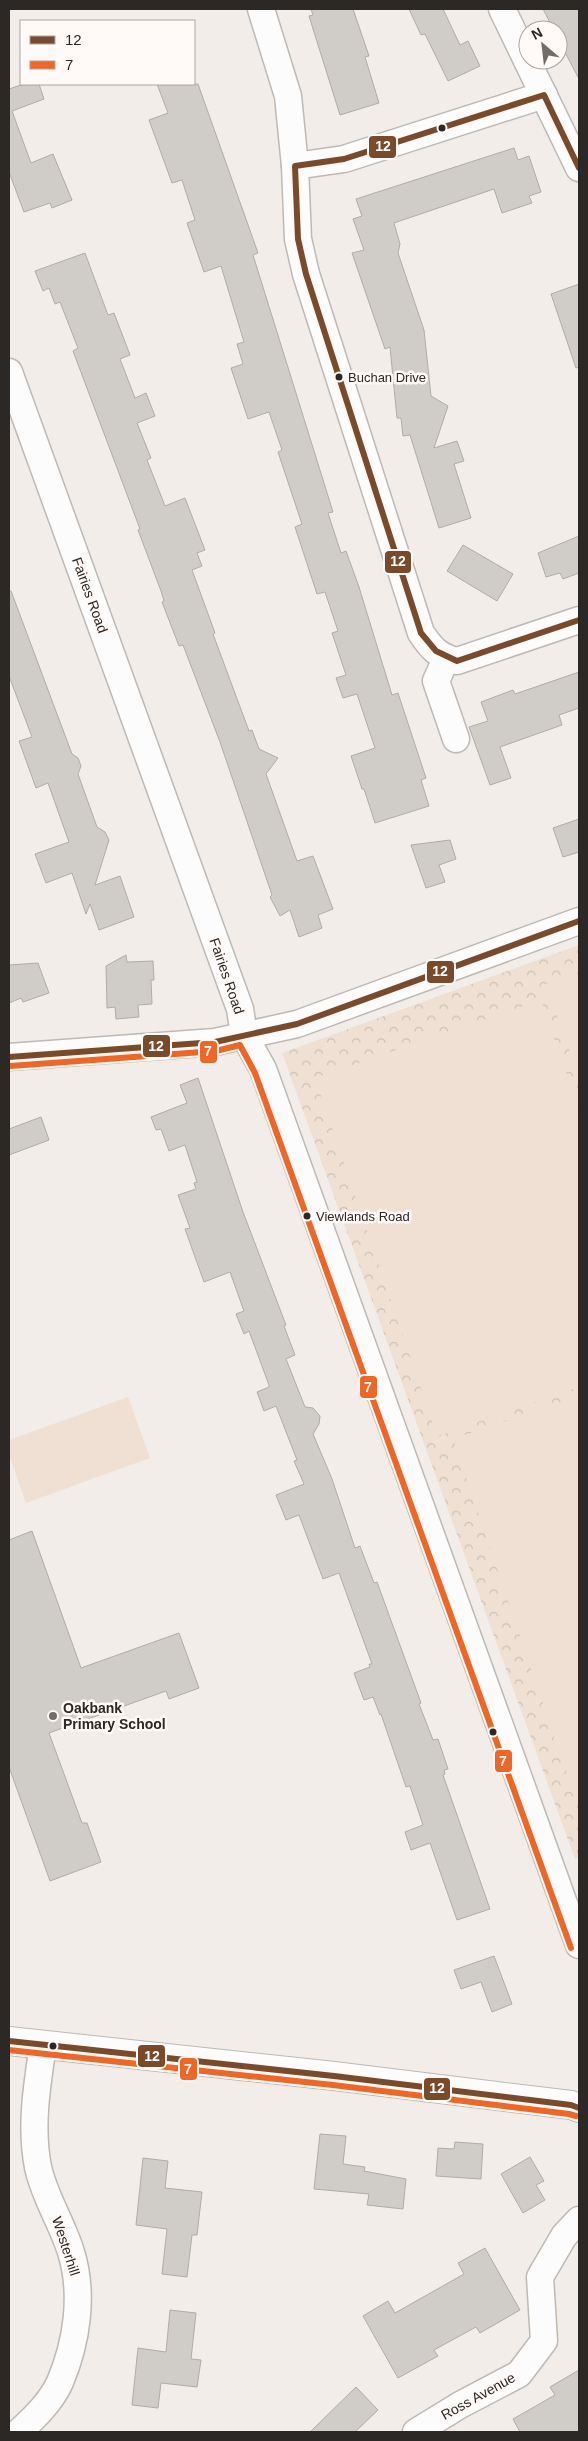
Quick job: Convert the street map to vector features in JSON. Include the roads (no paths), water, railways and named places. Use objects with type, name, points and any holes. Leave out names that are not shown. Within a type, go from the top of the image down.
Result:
[{"type":"street","points":[[261,9],[288,96],[295,166],[298,239],[312,294],[421,633],[432,650],[446,659],[457,661],[579,620]]},
{"type":"street","points":[[502,9],[579,168]]},
{"type":"street","points":[[295,166],[344,159],[544,95]]},
{"type":"street","name":"Fairies Road","points":[[9,372],[240,1009],[244,1035],[264,1069],[569,1892],[579,1945]]},
{"type":"street","points":[[446,659],[436,681],[456,739]]},
{"type":"street","points":[[9,1057],[215,1042],[297,1024],[579,921]]},
{"type":"street","points":[[9,2041],[315,2074],[571,2105],[579,2108]]},
{"type":"street","name":"Westerhill","points":[[19,2432],[38,2415],[60,2383],[78,2309],[78,2282],[71,2252],[38,2168],[34,2124],[43,2045]]},
{"type":"street","name":"Ross Avenue","points":[[416,2432],[460,2405],[519,2374],[544,2341],[540,2277],[564,2236],[579,2220]]},
{"type":"place","name":"Buchan Drive","points":[[339,377]]},
{"type":"place","name":"Viewlands Road","points":[[307,1216]]},
{"type":"place","name":"Oakbank Primary School","points":[[53,1716]]}]
